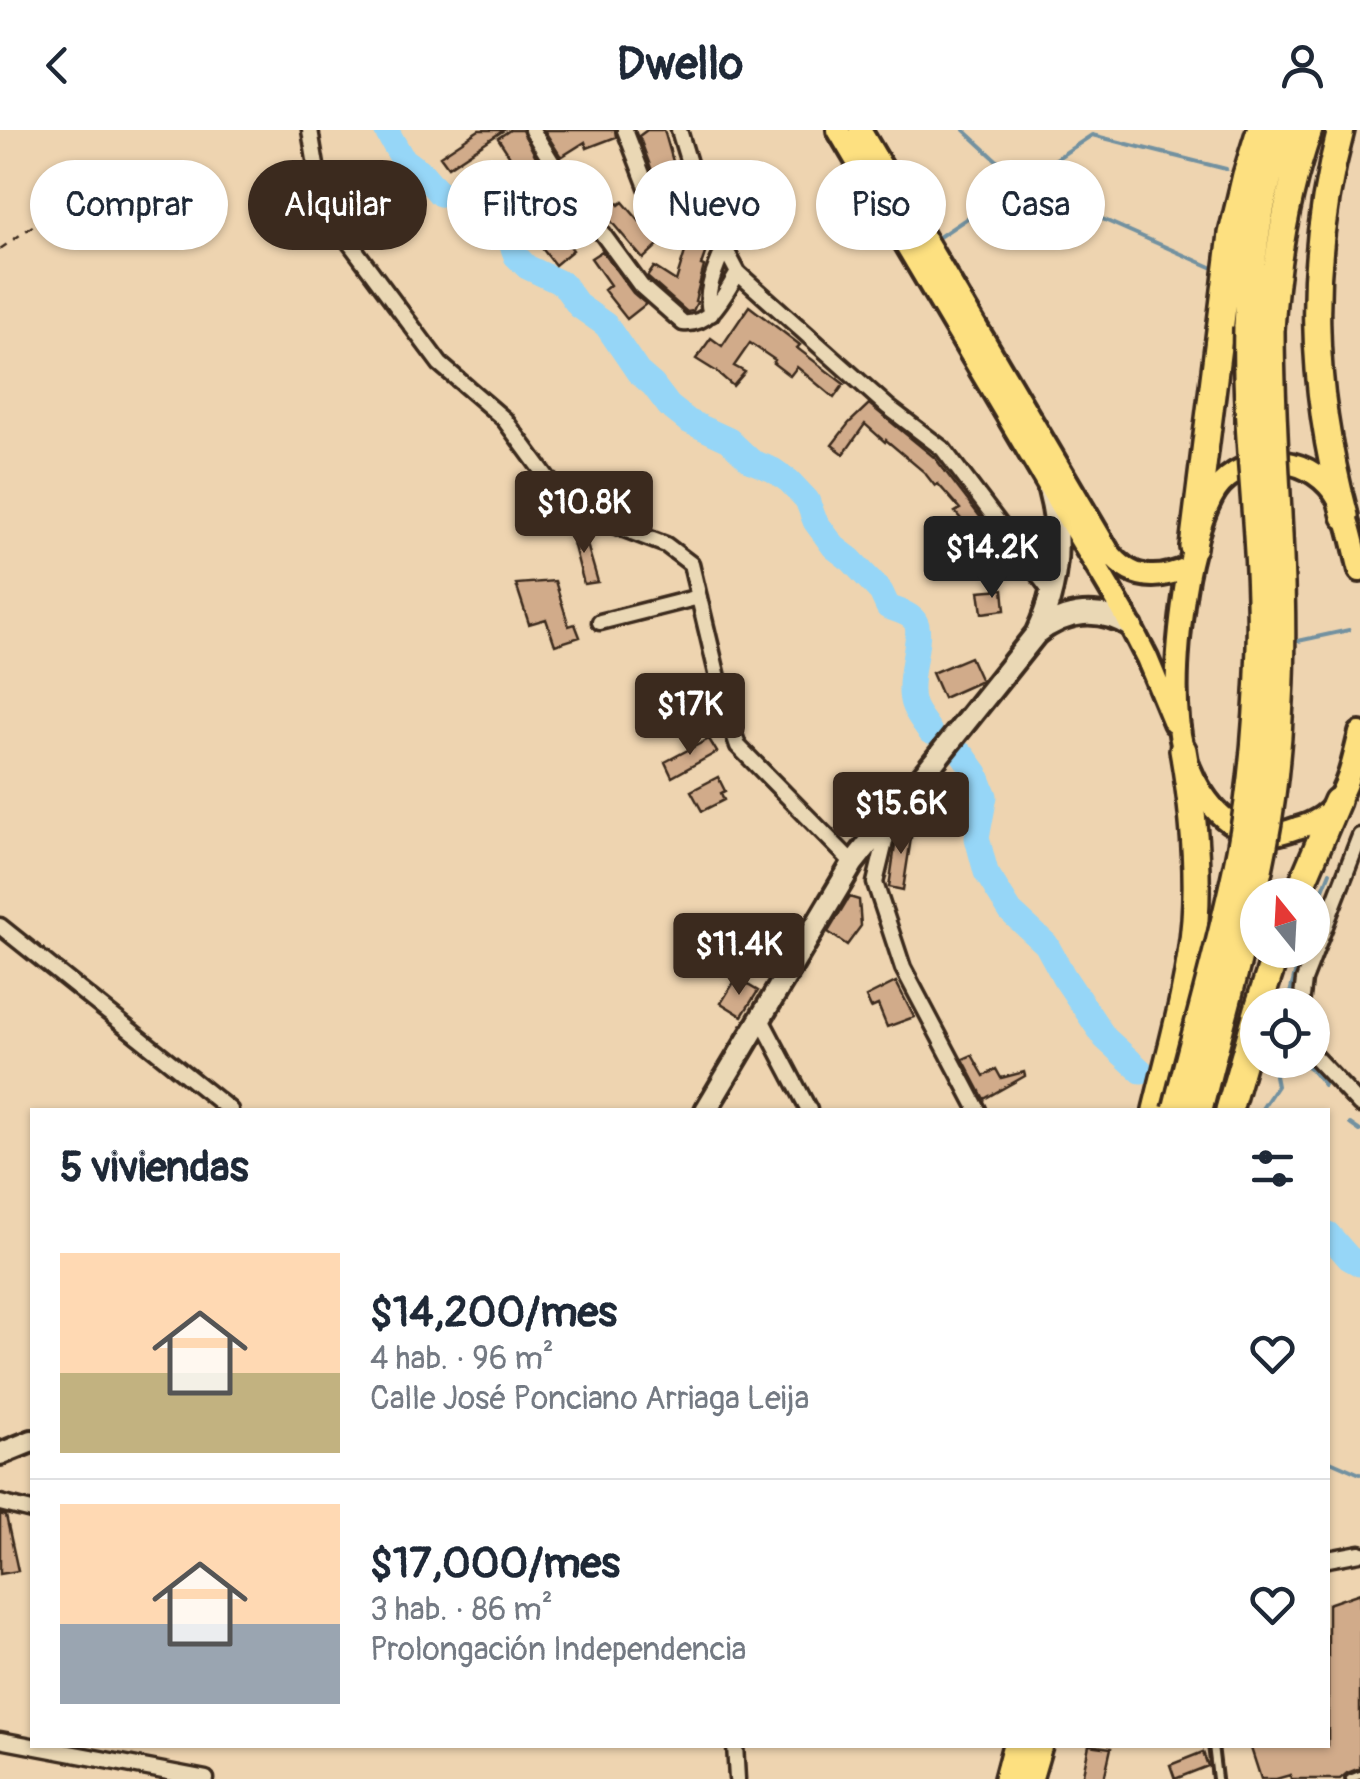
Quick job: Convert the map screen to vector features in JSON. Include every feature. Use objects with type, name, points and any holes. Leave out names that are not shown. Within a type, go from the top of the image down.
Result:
[{"type":"highway","points":[[1191,557],[1232,234],[1260,130]]},
{"type":"highway","points":[[1200,1108],[1254,892],[1274,774],[1282,595],[1271,387],[1259,328],[1253,250],[1272,162],[1284,130]]},
{"type":"highway","points":[[1176,1108],[1240,853],[1250,790],[1260,643],[1248,420],[1259,328],[1274,288],[1282,226],[1309,130]]},
{"type":"highway","points":[[1342,130],[1320,237],[1315,326],[1327,439],[1345,516]]},
{"type":"highway","points":[[1156,1108],[1181,1005],[1195,922],[1196,846],[1183,746]]},
{"type":"highway","points":[[1304,878],[1337,802]]},
{"type":"highway","points":[[1230,1108],[1240,1071]]},
{"type":"highway","points":[[1007,1779],[1015,1748]]},
{"type":"highway","points":[[1029,1779],[1038,1748]]},
{"type":"main road","points":[[838,130],[1132,627],[1199,787],[1214,808],[1255,834],[1278,833],[1320,819],[1337,802],[1355,764],[1360,733]]},
{"type":"main road","points":[[860,130],[1116,560],[1132,572],[1152,578],[1171,575],[1191,557]]},
{"type":"main road","points":[[1183,746],[1178,664],[1191,557],[1216,489],[1240,470],[1266,462],[1288,462],[1319,477],[1335,494],[1345,516],[1360,572]]},
{"type":"street","points":[[310,130],[323,208],[440,364],[504,419],[562,498],[616,526],[666,545],[691,564],[738,746],[853,863]]},
{"type":"street","points":[[532,130],[562,179],[641,286],[684,323],[691,324],[712,314],[738,273]]},
{"type":"street","points":[[625,130],[637,160]]},
{"type":"street","points":[[679,130],[688,160]]},
{"type":"street","points":[[712,314],[708,306],[712,280],[723,250]]},
{"type":"street","points":[[725,250],[738,273],[888,407],[943,449],[1051,592]]},
{"type":"street","points":[[1036,634],[1055,573],[1055,518],[1044,475]]},
{"type":"street","points":[[600,622],[699,597]]},
{"type":"street","points":[[707,1108],[853,863],[1036,634],[1057,620],[1082,613],[1113,617],[1132,627]]},
{"type":"street","points":[[896,810],[876,884],[903,968],[977,1108]]},
{"type":"street","points":[[1303,988],[1360,836]]},
{"type":"street","points":[[0,926],[228,1108]]},
{"type":"street","points":[[761,1019],[807,1108]]},
{"type":"street","points":[[1330,1073],[1360,1104]]},
{"type":"street","points":[[0,1454],[30,1443]]},
{"type":"street","points":[[0,1504],[30,1510]]},
{"type":"street","points":[[1330,1559],[1360,1553]]},
{"type":"street","points":[[0,1740],[30,1746]]},
{"type":"street","points":[[42,1748],[206,1779]]},
{"type":"street","points":[[735,1748],[737,1779]]},
{"type":"lane","points":[[1213,1748],[1217,1779]]},
{"type":"lane","points":[[1350,1779],[1360,1775]]},
{"type":"path","points":[[0,249],[30,228]]},
{"type":"building","points":[[479,130],[504,130],[459,160],[447,160],[447,166],[440,156]]},
{"type":"building","points":[[510,130],[522,130],[537,159],[512,160],[498,138]]},
{"type":"building","points":[[544,130],[615,130],[616,137],[587,148],[585,142],[561,157]]},
{"type":"building","points":[[647,130],[664,130],[673,160],[648,160],[639,136]]},
{"type":"building","points":[[613,197],[633,214],[633,247],[613,224]]},
{"type":"building","points":[[543,250],[573,250],[555,265]]},
{"type":"building","points":[[635,250],[653,250],[643,259]]},
{"type":"building","points":[[686,250],[706,250],[693,311],[687,312],[647,277],[654,267],[676,281]]},
{"type":"building","points":[[602,251],[646,304],[627,319],[604,290],[610,285],[591,258]]},
{"type":"building","points":[[749,306],[844,384],[834,398],[797,367],[790,376],[750,343],[734,366],[745,372],[733,386],[696,359],[711,338],[722,346]]},
{"type":"building","points":[[869,404],[935,458],[1007,552],[990,565],[974,545],[969,549],[954,524],[961,519],[955,512],[960,509],[938,484],[935,486],[924,472],[865,424],[844,454],[832,445]]},
{"type":"building","points":[[582,527],[598,582],[584,584],[570,531]]},
{"type":"building","points":[[555,581],[569,626],[575,624],[580,637],[555,645],[546,619],[529,624],[516,584]]},
{"type":"building","points":[[1003,589],[1005,610],[982,613],[979,591]]},
{"type":"building","points":[[970,657],[981,681],[943,698],[932,673]]},
{"type":"building","points":[[709,739],[717,752],[672,777],[665,762]]},
{"type":"building","points":[[718,777],[725,791],[721,793],[724,800],[702,811],[691,791]]},
{"type":"building","points":[[903,823],[913,825],[903,890],[889,887],[896,839]]},
{"type":"building","points":[[849,897],[859,900],[861,926],[847,945],[828,932]]},
{"type":"building","points":[[734,982],[758,991],[742,1016],[721,1003]]},
{"type":"building","points":[[896,982],[914,1017],[887,1027],[878,1005],[871,1008],[866,997]]},
{"type":"building","points":[[972,1055],[984,1076],[996,1069],[1001,1078],[1024,1072],[1025,1076],[984,1099],[963,1059]]},
{"type":"building","points":[[0,1514],[6,1516],[18,1571],[0,1574]]},
{"type":"building","points":[[1360,1593],[1360,1768],[1340,1779],[1291,1779],[1290,1775],[1261,1779],[1251,1748],[1330,1748],[1330,1603]]},
{"type":"building","points":[[1088,1748],[1111,1748],[1104,1779],[1082,1779]]},
{"type":"building","points":[[1203,1752],[1208,1766],[1175,1779],[1170,1765]]},
{"type":"waterway","points":[[386,130],[402,158],[440,194],[455,197],[510,240],[516,256],[527,267],[563,284],[579,306],[606,325],[638,372],[669,406],[688,421],[729,440],[751,461],[789,481],[807,500],[815,521],[834,547],[881,592],[888,607],[916,623],[911,694],[914,708],[930,732]]},
{"type":"waterway","points":[[964,130],[1021,183],[1211,267]]},
{"type":"waterway","points":[[946,232],[1092,135],[1226,169]]},
{"type":"waterway","points":[[1298,641],[1349,630]]},
{"type":"waterway","points":[[963,755],[985,796],[977,838],[986,872],[1011,912],[1046,944],[1105,1038],[1141,1071]]},
{"type":"waterway","points":[[1328,878],[1330,872]]},
{"type":"waterway","points":[[1291,988],[1296,968]]},
{"type":"waterway","points":[[1262,1108],[1277,1086],[1275,1078]]},
{"type":"waterway","points":[[1318,1078],[1324,1085]]},
{"type":"waterway","points":[[1350,1124],[1360,1131]]},
{"type":"waterway","points":[[1330,1236],[1349,1258],[1360,1264]]},
{"type":"waterway","points":[[1330,1461],[1360,1474]]}]
